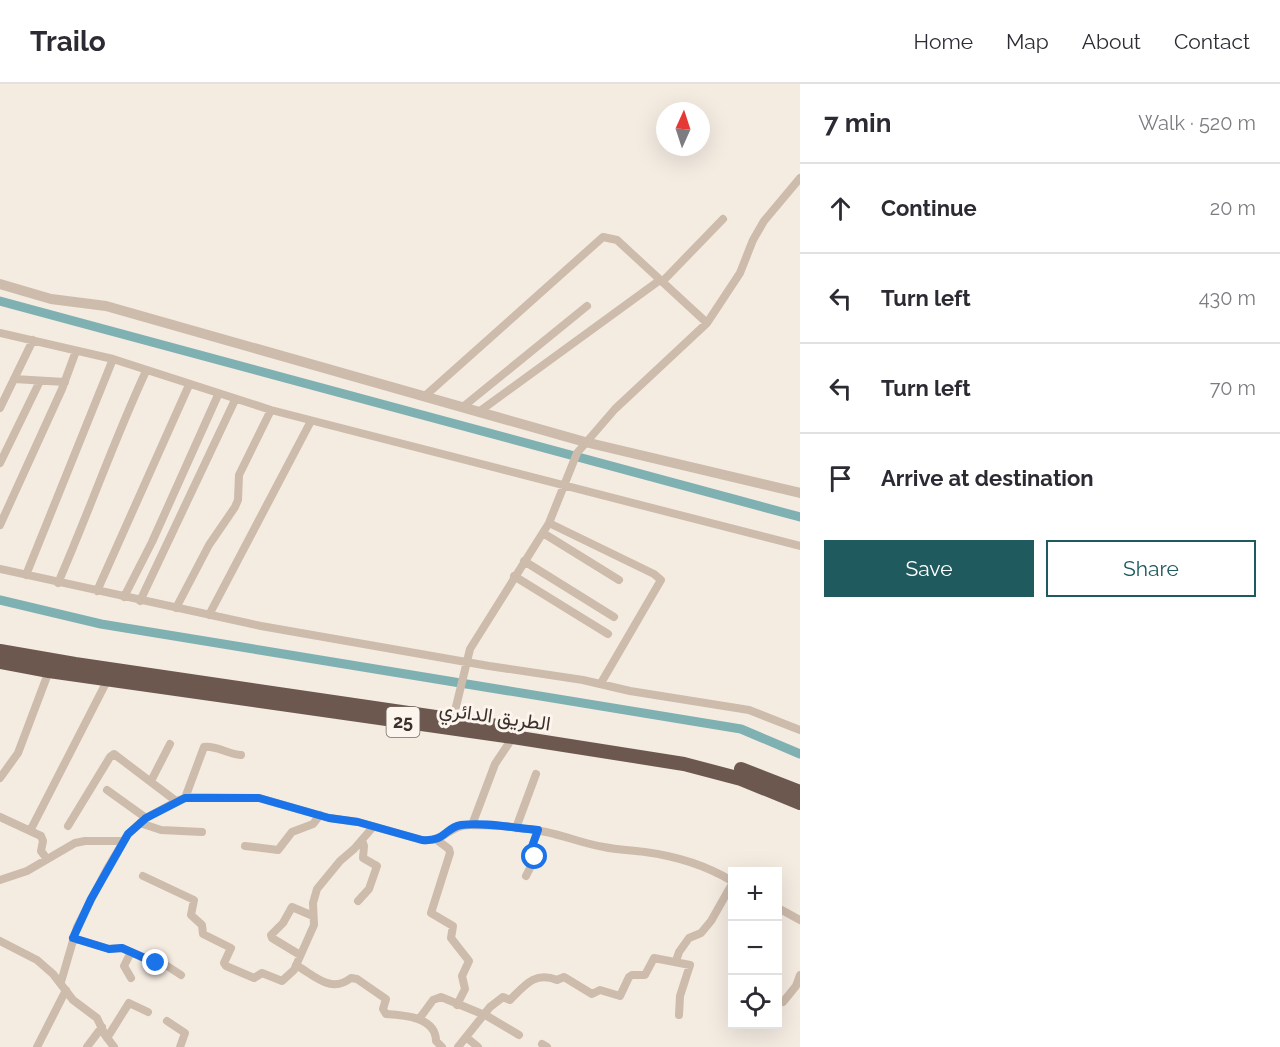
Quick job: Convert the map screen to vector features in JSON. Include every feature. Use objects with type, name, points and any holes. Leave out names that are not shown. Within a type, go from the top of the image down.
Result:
[{"type":"highway","name":"الطريق الدائري","points":[[0,651],[453,719],[719,763],[744,770],[800,792]]},
{"type":"highway","name":"الطريق الدائري","points":[[0,662],[108,680],[513,737],[684,764],[741,779],[800,803]]},
{"type":"street","points":[[453,719],[470,649],[549,523],[577,453],[615,409],[707,323],[740,273],[764,220],[782,196],[800,178]]},
{"type":"street","points":[[480,411],[661,281],[723,219]]},
{"type":"street","points":[[426,395],[603,237],[607,236],[617,240],[707,323]]},
{"type":"street","points":[[0,284],[51,299],[106,306],[585,442],[800,493]]},
{"type":"street","points":[[464,406],[587,306]]},
{"type":"street","points":[[0,333],[113,359],[235,400],[311,421],[800,546]]},
{"type":"street","points":[[0,408],[33,340]]},
{"type":"street","points":[[0,525],[65,382],[76,351]]},
{"type":"street","points":[[26,575],[113,359]]},
{"type":"street","points":[[58,583],[86,518],[109,454],[146,371]]},
{"type":"street","points":[[14,380],[65,382]]},
{"type":"street","points":[[0,463],[40,381]]},
{"type":"street","points":[[97,591],[189,385]]},
{"type":"street","points":[[124,597],[218,394]]},
{"type":"street","points":[[140,601],[235,400]]},
{"type":"street","points":[[176,608],[209,545],[235,507],[238,500],[239,475],[271,410]]},
{"type":"street","points":[[209,615],[311,421]]},
{"type":"street","points":[[549,523],[654,574],[661,580],[601,683]]},
{"type":"street","points":[[543,533],[619,580]]},
{"type":"street","points":[[524,561],[614,617]]},
{"type":"street","points":[[0,569],[261,627],[601,683],[749,710],[775,718],[800,730]]},
{"type":"street","points":[[514,576],[608,634]]},
{"type":"street","points":[[0,777],[18,753],[48,671]]},
{"type":"street","points":[[30,831],[108,680]]},
{"type":"street","points":[[472,825],[493,770],[513,737]]},
{"type":"street","points":[[151,781],[170,744]]},
{"type":"street","points":[[181,800],[204,747],[210,746],[241,755]]},
{"type":"street","points":[[68,826],[112,755],[117,755],[181,800]]},
{"type":"street","points":[[516,828],[536,774]]},
{"type":"street","points":[[107,790],[143,820],[161,830],[202,832]]},
{"type":"street","points":[[37,1047],[64,986],[73,938],[91,899],[123,841],[143,820],[181,800],[259,798],[416,839],[437,840],[449,849],[450,853],[431,913],[453,926],[451,939],[469,961],[462,976],[465,988],[457,1005]]},
{"type":"street","points":[[245,846],[278,850],[292,832],[311,825],[320,815]]},
{"type":"street","points":[[0,817],[43,838],[40,848],[47,859]]},
{"type":"street","points":[[437,840],[458,825],[538,830],[602,847],[647,852],[678,859],[705,868],[728,881]]},
{"type":"street","points":[[143,876],[194,900],[191,915],[203,926],[203,934],[231,948],[224,963],[226,966],[254,978],[262,974],[282,981],[294,970],[314,926],[313,903],[317,889],[373,827]]},
{"type":"street","points":[[526,876],[535,858],[530,852],[538,830]]},
{"type":"street","points":[[358,901],[369,889],[377,866],[363,858],[362,840]]},
{"type":"street","points":[[0,880],[27,871],[68,846],[81,842],[123,841]]},
{"type":"street","points":[[676,961],[679,952],[689,938],[701,933],[711,921],[728,890]]},
{"type":"street","points":[[300,955],[272,938],[271,935],[283,923],[292,907],[313,916]]},
{"type":"street","points":[[782,911],[800,920]]},
{"type":"street","points":[[73,938],[109,949],[118,947],[153,962],[161,962],[181,975]]},
{"type":"street","points":[[0,941],[41,963],[64,986],[73,1000],[97,1018],[114,1047]]},
{"type":"street","points":[[131,952],[124,966],[131,978]]},
{"type":"street","points":[[458,1047],[483,1015],[503,997],[510,1000],[522,987],[540,976],[544,975],[557,980],[564,977],[592,994],[600,990],[620,996],[631,975],[645,975],[653,958],[688,963],[691,966],[682,988],[679,1015]]},
{"type":"street","points":[[296,965],[332,985],[343,984],[351,978],[357,979],[386,999],[383,1009],[386,1014],[405,1015],[425,1022],[436,1034],[436,1041],[442,1047]]},
{"type":"street","points":[[783,1002],[796,986],[800,975]]},
{"type":"street","points":[[419,1019],[429,1004],[441,997],[483,1015],[519,1035]]},
{"type":"street","points":[[107,1038],[129,1003],[148,1012]]},
{"type":"street","points":[[167,1021],[185,1033],[180,1047]]},
{"type":"street","points":[[87,1047],[102,1026]]},
{"type":"street","points":[[466,1037],[478,1047]]},
{"type":"waterway","points":[[0,301],[800,517]]},
{"type":"waterway","points":[[0,600],[101,624],[741,729],[800,754]]},
{"type":"route","points":[[156,963],[122,948],[109,949],[73,938],[107,869],[132,829],[146,818],[185,798],[259,798],[329,818],[358,822],[432,841],[442,838],[458,825],[538,830],[530,852],[535,857]]}]
